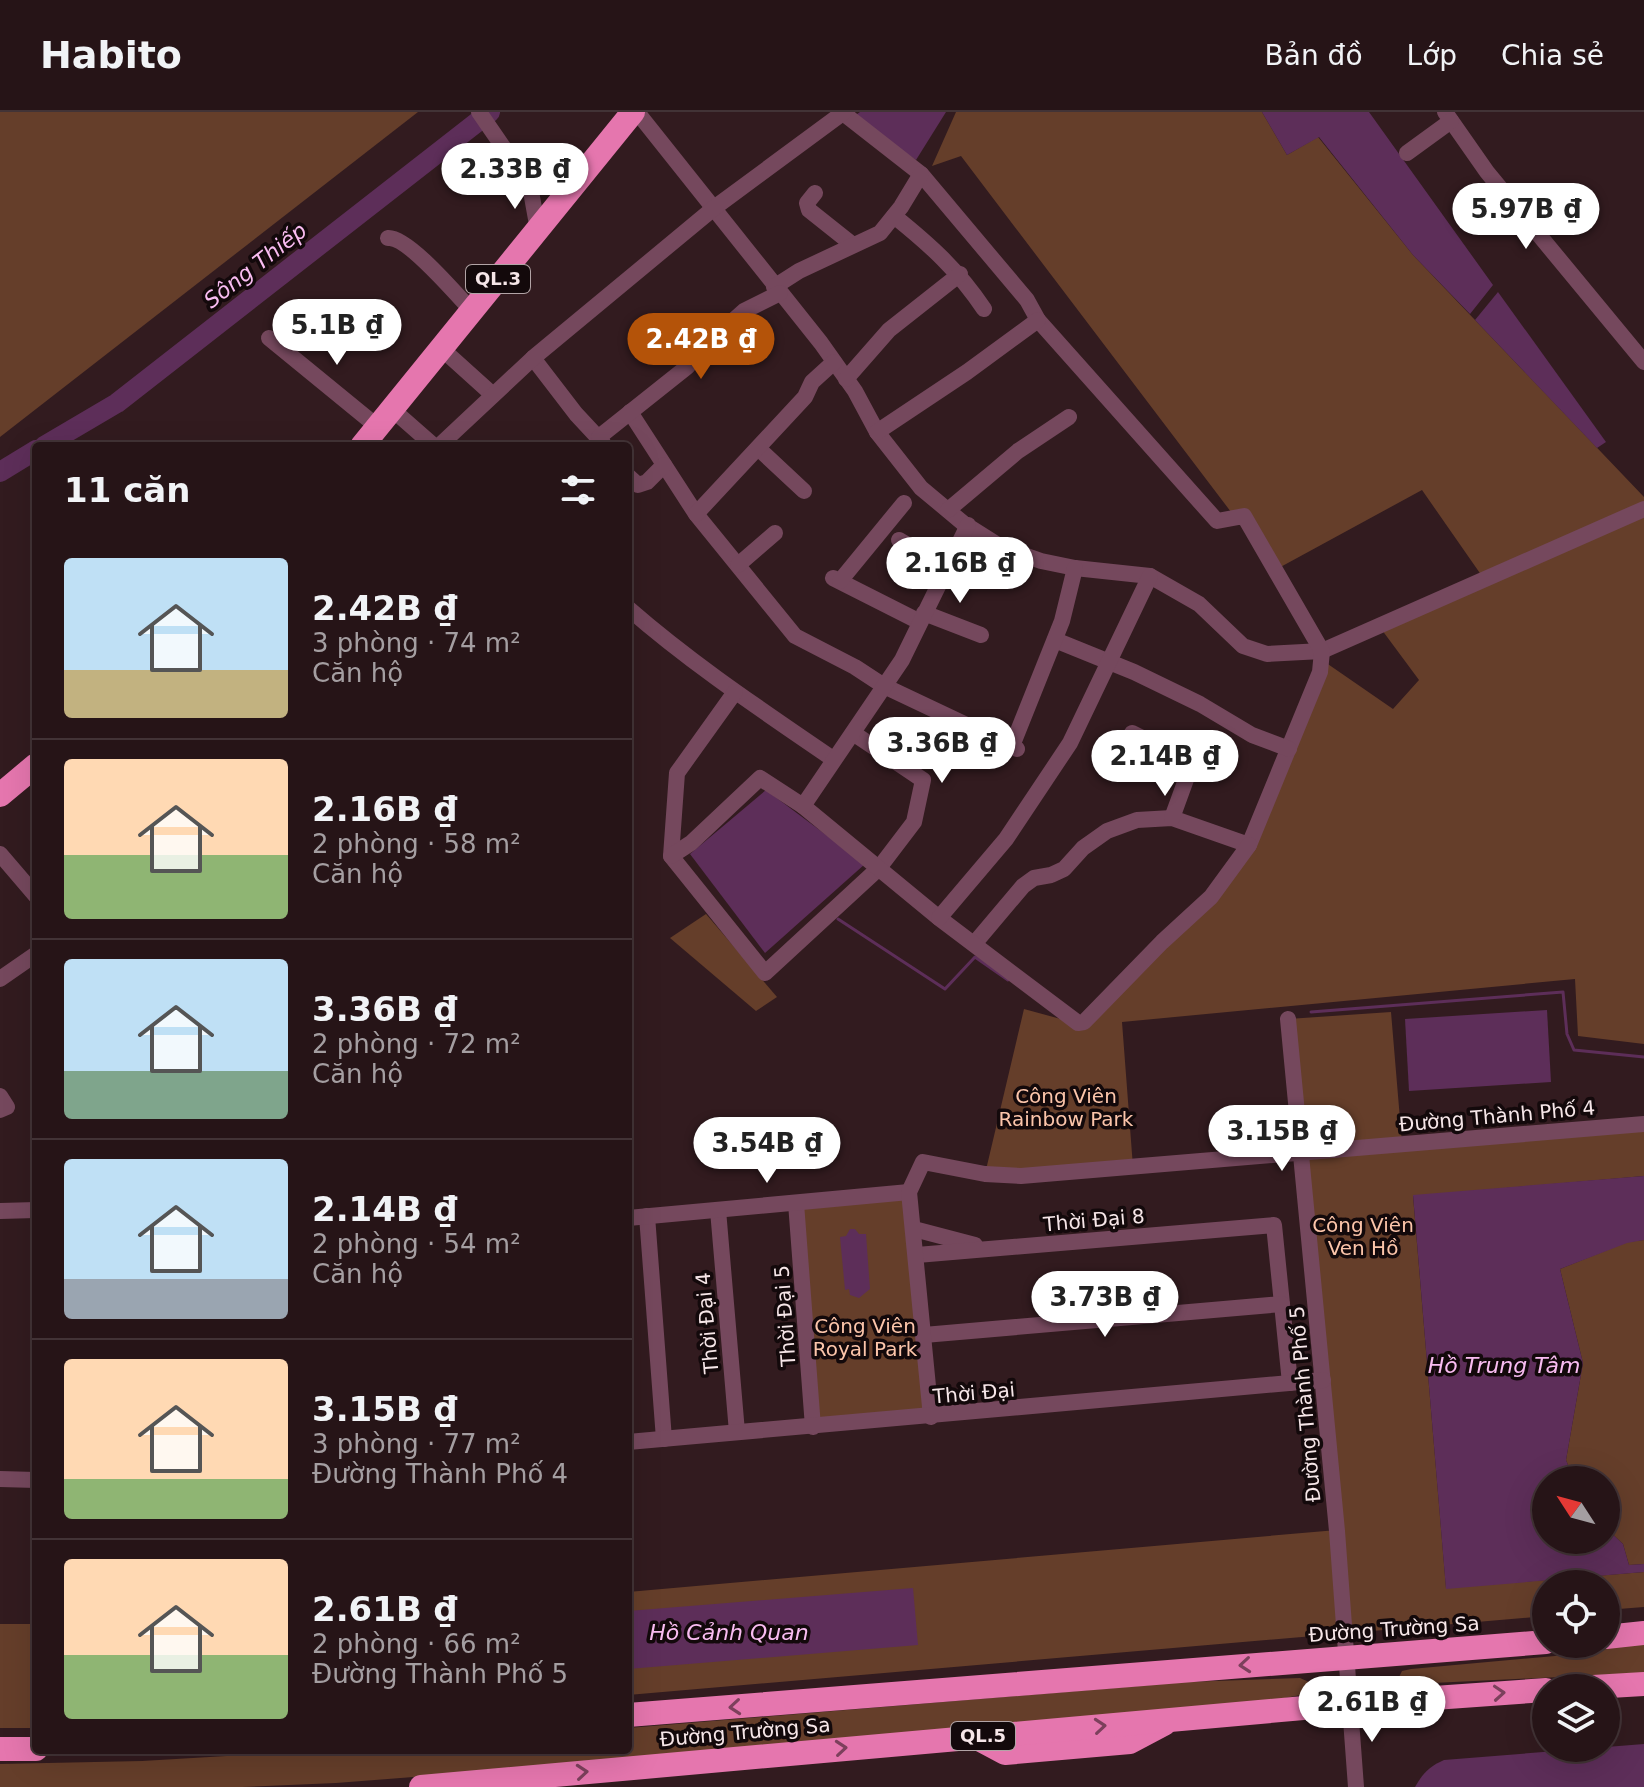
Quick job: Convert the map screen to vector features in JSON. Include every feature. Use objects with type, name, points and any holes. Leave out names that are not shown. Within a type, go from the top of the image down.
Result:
[{"type":"highway","name":"QL.3","points":[[366,442],[635,112]]},
{"type":"highway","points":[[0,795],[32,768]]},
{"type":"highway","points":[[1620,1620],[1644,1618]]},
{"type":"highway","points":[[1620,1636],[1644,1633]]},
{"type":"highway","name":"Đường Trường Sa","points":[[632,1715],[1532,1643]]},
{"type":"highway","points":[[1620,1686],[1644,1684]]},
{"type":"highway","name":"Đường Trường Sa","points":[[423,1787],[1349,1704],[1532,1691]]},
{"type":"highway","points":[[1620,1700],[1644,1698]]},
{"type":"highway","points":[[0,1738],[32,1738]]},
{"type":"highway","points":[[0,1749],[32,1749]]},
{"type":"street","points":[[479,112],[530,186],[538,230]]},
{"type":"street","points":[[635,112],[834,362],[877,432],[921,488],[1001,547],[1041,561],[1075,568],[1150,576],[1199,604],[1243,646],[1267,654],[1322,651],[1644,509]]},
{"type":"street","points":[[441,442],[533,358],[714,208],[844,112],[921,174],[1027,300],[1038,320],[1217,521],[1244,516],[1322,651],[1320,672],[1249,845],[1211,897],[1084,1022],[1078,1023],[1068,1017],[939,918],[803,806],[760,778],[691,843],[671,856]]},
{"type":"street","points":[[1407,153],[1448,117],[1487,172],[1644,362]]},
{"type":"street","points":[[533,358],[602,442],[630,412],[687,367],[744,311],[777,290],[799,271],[880,233],[921,174]]},
{"type":"street","points":[[530,186],[566,195]]},
{"type":"street","points":[[815,193],[807,203],[809,210],[853,245]]},
{"type":"street","points":[[894,216],[933,247],[960,274],[984,309]]},
{"type":"street","points":[[388,238],[394,237],[408,245],[472,311]]},
{"type":"street","points":[[846,379],[895,325],[960,274]]},
{"type":"street","points":[[877,432],[1038,320]]},
{"type":"street","points":[[269,338],[386,419],[429,442]]},
{"type":"street","points":[[442,349],[493,395]]},
{"type":"street","points":[[696,514],[805,397],[812,382],[834,362]]},
{"type":"street","points":[[630,412],[696,514],[795,636],[884,686],[1014,747],[1055,640],[1075,568]]},
{"type":"street","points":[[948,510],[1018,451],[1069,417]]},
{"type":"street","points":[[758,448],[804,491]]},
{"type":"street","points":[[632,480],[638,485],[647,482],[664,465]]},
{"type":"street","points":[[904,503],[836,579],[922,618],[981,635]]},
{"type":"street","points":[[803,806],[902,660],[968,525]]},
{"type":"street","points":[[738,565],[775,533]]},
{"type":"street","points":[[899,540],[945,567]]},
{"type":"street","points":[[939,918],[1006,839],[1070,743],[1150,576]]},
{"type":"street","points":[[632,611],[735,692],[833,759]]},
{"type":"street","points":[[1055,640],[1109,661],[1200,704],[1252,735],[1289,749]]},
{"type":"street","points":[[735,692],[677,773],[671,856],[765,973],[879,868],[914,822],[923,780],[853,733]]},
{"type":"street","points":[[1132,733],[1192,763],[1172,818]]},
{"type":"street","points":[[974,944],[1023,886],[1034,878],[1064,869],[1083,848],[1107,831],[1137,820],[1172,818],[1249,845]]},
{"type":"street","points":[[0,854],[32,891]]},
{"type":"street","points":[[0,979],[32,957]]},
{"type":"street","name":"Đường Thành Phố 5","points":[[1288,1019],[1323,1380],[1356,1787]]},
{"type":"street","points":[[0,1096],[7,1107],[0,1110]]},
{"type":"street","name":"Đường Thành Phố 4","points":[[909,1192],[923,1162],[985,1174],[1021,1176],[1644,1124]]},
{"type":"street","points":[[632,1218],[909,1192],[931,1417]]},
{"type":"street","name":"Thời Đại 5","points":[[796,1203],[813,1427]]},
{"type":"street","points":[[0,1211],[32,1210]]},
{"type":"street","name":"Thời Đại 4","points":[[718,1210],[737,1432]]},
{"type":"street","points":[[647,1216],[664,1439]]},
{"type":"street","name":"Thời Đại 8","points":[[917,1255],[1274,1225],[1282,1304]]},
{"type":"street","points":[[914,1229],[989,1249]]},
{"type":"street","points":[[924,1335],[1282,1304],[1290,1383]]},
{"type":"street","name":"Thời Đại","points":[[632,1442],[1323,1380]]},
{"type":"street","points":[[0,1479],[32,1480]]},
{"type":"green space","points":[[0,112],[418,112],[0,437]]},
{"type":"green space","name":"Công Viên Rainbow Park","points":[[956,112],[1262,112],[1287,155],[1318,137],[1413,255],[1644,497],[1644,1044],[1578,1036],[1575,979],[1122,1022],[1133,1167],[985,1174],[1024,1009],[1079,1024],[1211,897],[1249,845],[1322,660],[1393,709],[1419,680],[1379,626],[1484,579],[1422,490],[1275,570],[961,156],[932,166]]},
{"type":"green space","points":[[706,914],[777,997],[756,1011],[670,938]]},
{"type":"green space","name":"Công Viên Ven Hồ","points":[[1391,1012],[1402,1143],[1644,1124],[1644,1176],[1413,1196],[1446,1588],[1532,1581],[1532,1617],[632,1695],[632,1592],[1337,1530],[1288,1019]]},
{"type":"green space","name":"Công Viên Royal Park","points":[[909,1192],[931,1417],[813,1427],[796,1203]]},
{"type":"green space","points":[[1644,1240],[1644,1564],[1629,1565],[1620,1541],[1620,1466],[1568,1466],[1566,1460],[1583,1363],[1560,1269],[1627,1242]]},
{"type":"green space","points":[[1644,1572],[1644,1607],[1620,1609],[1620,1574]]},
{"type":"green space","points":[[0,1624],[32,1624],[32,1728],[0,1728]]},
{"type":"green space","points":[[1644,1644],[1644,1673],[1532,1674],[1532,1678],[1412,1684],[1402,1683],[1399,1677],[1402,1671],[1411,1669],[1533,1658],[1620,1658],[1620,1646]]},
{"type":"green space","points":[[1300,1678],[1309,1682],[1310,1690],[1301,1695],[1274,1700],[582,1764],[336,1783],[242,1787],[0,1787],[0,1764],[142,1761],[258,1754],[632,1754],[632,1728],[1186,1682]]},
{"type":"water","points":[[860,112],[946,112],[916,160],[853,117]]},
{"type":"water","points":[[1262,112],[1369,112],[1493,285],[1470,314],[1413,255],[1319,137],[1287,155]]},
{"type":"water","points":[[1498,292],[1606,442],[1597,448],[1475,320]]},
{"type":"water","points":[[766,790],[865,864],[765,953],[690,854]]},
{"type":"water","points":[[1547,1010],[1551,1082],[1409,1091],[1405,1019]]},
{"type":"water","name":"Hồ Trung Tâm","points":[[1644,1176],[1644,1240],[1627,1243],[1560,1269],[1583,1363],[1566,1460],[1568,1466],[1532,1466],[1532,1554],[1620,1554],[1620,1541],[1629,1565],[1644,1564],[1644,1572],[1620,1574],[1620,1570],[1532,1570],[1532,1582],[1446,1589],[1413,1195]]},
{"type":"water","points":[[850,1229],[866,1234],[870,1289],[859,1298],[850,1295],[849,1289],[845,1290],[840,1237],[846,1236]]},
{"type":"water","name":"Hồ Cảnh Quan","points":[[913,1588],[918,1645],[632,1669],[632,1611]]},
{"type":"water","points":[[1644,1744],[1644,1787],[1415,1787],[1427,1770],[1444,1760],[1532,1753],[1532,1762],[1620,1762],[1620,1746]]},
{"type":"waterway","name":"Sông Thiếp","points":[[51,442],[117,403],[490,112]]},
{"type":"waterway","name":"Sông Thiếp","points":[[0,472],[32,452]]},
{"type":"waterway","points":[[838,919],[945,989],[975,957],[1008,980]]},
{"type":"waterway","points":[[1311,1012],[1563,992],[1567,1034],[1574,1050],[1644,1057]]}]
